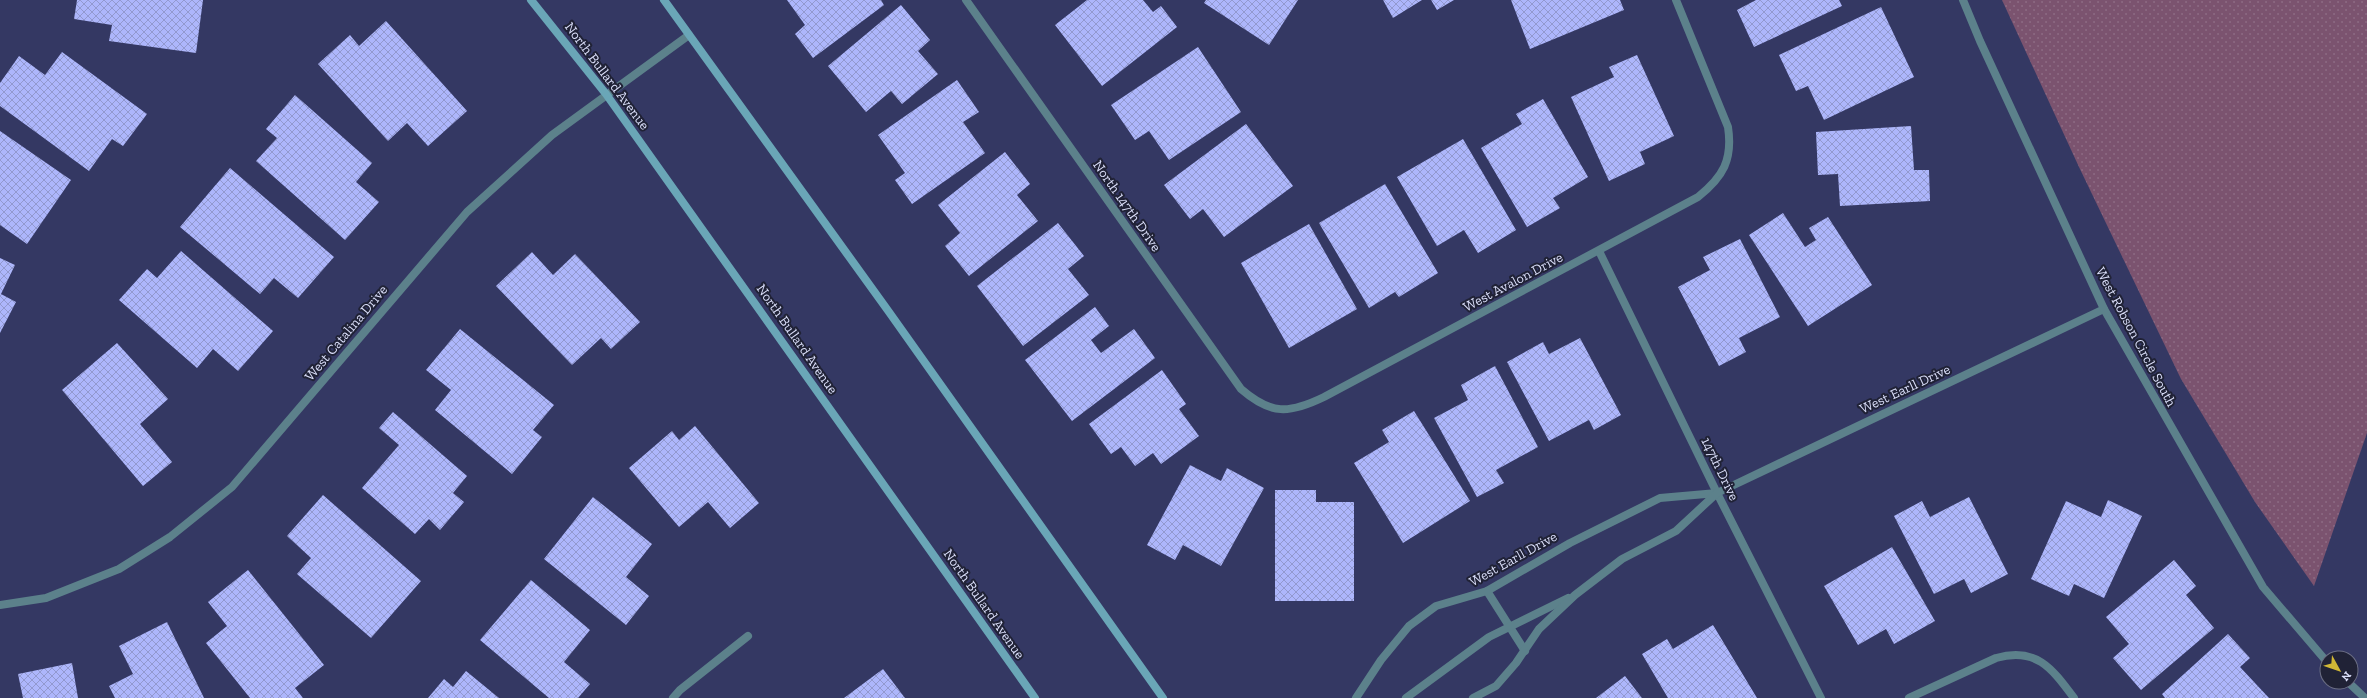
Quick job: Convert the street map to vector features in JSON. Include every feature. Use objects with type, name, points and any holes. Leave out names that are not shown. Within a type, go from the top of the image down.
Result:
[{"type":"main road","name":"North Bullard Avenue","points":[[531,0],[606,94],[1035,698]]},
{"type":"main road","points":[[664,0],[1163,698]]},
{"type":"street","name":"North 147th Drive","points":[[966,0],[1241,389],[1258,403],[1281,410]]},
{"type":"street","name":"West Avalon Drive","points":[[1281,410],[1294,409],[1324,397],[1599,251],[1698,197],[1711,187],[1722,173],[1728,160],[1731,145],[1722,109],[1699,60],[1676,0]]},
{"type":"street","name":"West Robson Circle South","points":[[1963,0],[1980,42],[2104,309],[2263,587],[2319,653]]},
{"type":"street","name":"West Catalina Drive","points":[[0,605],[46,598],[119,569],[170,537],[232,487],[467,212],[552,135],[606,94],[689,35]]},
{"type":"street","name":"147th Drive","points":[[1599,251],[1717,493],[1821,698]]},
{"type":"street","name":"West Earll Drive","points":[[1473,698],[1496,686],[1525,651],[1539,629],[1575,595],[1622,559],[1676,531],[1717,493],[2104,309]]},
{"type":"street","name":"West Earll Drive","points":[[1356,698],[1381,660],[1409,626],[1436,606],[1487,591],[1570,543],[1660,498],[1717,493]]},
{"type":"street","points":[[1487,591],[1525,651]]},
{"type":"street","name":"West Earll Drive","points":[[1406,698],[1489,637],[1575,595]]},
{"type":"street","points":[[673,698],[680,690],[748,636]]},
{"type":"street","points":[[1909,698],[1996,658],[2010,654],[2024,654],[2048,668],[2074,698]]},
{"type":"street","points":[[2356,690],[2365,698]]},
{"type":"shaded area","points":[[2002,0],[2367,0],[2367,433],[2314,586],[2255,502],[2181,379],[2079,167]]},
{"type":"building","points":[[77,0],[203,0],[196,53],[109,41],[112,25],[74,19]]},
{"type":"building","points":[[787,0],[881,0],[884,5],[813,58],[795,34],[805,25]]},
{"type":"building","points":[[1087,0],[1143,0],[1153,12],[1161,6],[1177,27],[1102,86],[1055,25]]},
{"type":"building","points":[[1206,0],[1298,0],[1269,45],[1204,3]]},
{"type":"building","points":[[1383,0],[1422,0],[1393,18]]},
{"type":"building","points":[[1431,0],[1454,0],[1437,10]]},
{"type":"building","points":[[1511,0],[1620,0],[1624,10],[1530,49]]},
{"type":"building","points":[[1756,0],[1839,0],[1842,6],[1754,47],[1737,10]]},
{"type":"building","points":[[901,5],[930,40],[918,51],[938,74],[902,104],[891,91],[866,112],[828,66]]},
{"type":"building","points":[[1881,7],[1914,77],[1824,120],[1808,86],[1796,91],[1779,55]]},
{"type":"building","points":[[386,21],[467,111],[428,146],[407,123],[388,141],[318,64],[350,35],[359,46]]},
{"type":"building","points":[[1198,47],[1241,112],[1169,160],[1149,131],[1135,140],[1111,105]]},
{"type":"building","points":[[62,52],[147,114],[123,146],[112,139],[89,171],[0,106],[0,83],[19,56],[45,75]]},
{"type":"building","points":[[1637,55],[1674,136],[1640,152],[1645,164],[1609,181],[1571,97],[1614,77],[1609,67]]},
{"type":"building","points":[[957,80],[979,112],[963,122],[985,153],[912,204],[895,180],[905,173],[878,135]]},
{"type":"building","points":[[295,95],[372,163],[356,182],[379,202],[345,240],[256,161],[277,138],[266,129]]},
{"type":"building","points":[[1543,99],[1588,177],[1553,198],[1560,208],[1527,227],[1481,148],[1522,124],[1516,114]]},
{"type":"building","points":[[1246,124],[1293,186],[1224,237],[1203,209],[1190,219],[1164,185]]},
{"type":"building","points":[[1911,126],[1914,170],[1929,170],[1930,201],[1840,206],[1838,174],[1818,175],[1816,132]]},
{"type":"building","points":[[0,131],[71,180],[27,244],[0,225]]},
{"type":"building","points":[[1463,139],[1516,230],[1478,253],[1464,230],[1437,246],[1397,177]]},
{"type":"building","points":[[1005,152],[1030,184],[1017,195],[1038,221],[969,276],[945,246],[960,233],[938,205]]},
{"type":"building","points":[[230,168],[334,257],[298,298],[274,278],[260,294],[180,227]]},
{"type":"building","points":[[1385,184],[1438,273],[1399,297],[1395,292],[1369,308],[1319,223]]},
{"type":"building","points":[[1783,213],[1805,247],[1816,240],[1809,228],[1828,217],[1872,285],[1808,326],[1749,235]]},
{"type":"building","points":[[1058,223],[1084,256],[1068,269],[1089,295],[1023,346],[977,286]]},
{"type":"building","points":[[1309,224],[1357,309],[1289,348],[1241,263]]},
{"type":"building","points":[[1740,239],[1780,317],[1739,338],[1746,352],[1719,366],[1678,287],[1710,270],[1703,257]]},
{"type":"building","points":[[181,251],[273,331],[238,371],[213,349],[197,368],[119,300],[147,269],[157,278]]},
{"type":"building","points":[[532,252],[553,275],[575,254],[640,322],[611,349],[601,338],[572,365],[496,286]]},
{"type":"building","points":[[0,258],[15,265],[1,294],[16,302],[0,333]]},
{"type":"building","points":[[1095,307],[1109,326],[1091,340],[1101,353],[1134,329],[1155,358],[1072,421],[1025,360]]},
{"type":"building","points":[[460,329],[554,405],[533,430],[542,437],[512,474],[435,410],[451,390],[426,370]]},
{"type":"building","points":[[1580,338],[1621,415],[1594,430],[1589,420],[1549,441],[1507,362],[1543,342],[1549,354]]},
{"type":"building","points":[[117,343],[168,399],[140,424],[172,462],[143,486],[62,390]]},
{"type":"building","points":[[1495,366],[1538,447],[1496,470],[1504,483],[1477,497],[1434,418],[1468,400],[1461,385]]},
{"type":"building","points":[[1162,370],[1186,404],[1179,409],[1199,436],[1161,464],[1153,453],[1135,466],[1121,447],[1111,454],[1089,424]]},
{"type":"building","points":[[1414,411],[1470,501],[1403,543],[1354,463],[1389,442],[1382,430]]},
{"type":"building","points":[[393,412],[467,476],[453,493],[464,502],[440,530],[429,519],[415,534],[362,488],[399,445],[379,428]]},
{"type":"building","points":[[695,426],[759,503],[730,528],[708,502],[679,527],[629,468],[672,431],[679,440]]},
{"type":"building","points":[[1190,465],[1221,481],[1227,468],[1264,488],[1221,566],[1183,545],[1175,560],[1147,545]]},
{"type":"building","points":[[1275,490],[1316,490],[1316,502],[1354,502],[1354,601],[1275,601]]},
{"type":"building","points":[[323,495],[421,581],[371,638],[297,574],[311,558],[287,536]]},
{"type":"building","points":[[593,497],[652,544],[626,577],[649,596],[626,625],[544,559]]},
{"type":"building","points":[[1969,497],[2008,574],[1971,593],[1964,579],[1934,594],[1894,516],[1922,501],[1930,517]]},
{"type":"building","points":[[2108,500],[2142,516],[2104,598],[2074,584],[2069,596],[2031,579],[2066,501],[2101,517]]},
{"type":"building","points":[[1892,547],[1935,621],[1894,644],[1886,629],[1858,645],[1824,586]]},
{"type":"building","points":[[2174,560],[2196,586],[2186,595],[2214,628],[2141,690],[2113,658],[2129,644],[2106,617]]},
{"type":"building","points":[[248,570],[324,665],[295,688],[303,698],[250,698],[206,643],[227,626],[208,602]]},
{"type":"building","points":[[531,580],[590,630],[564,662],[590,684],[578,698],[549,698],[480,640]]},
{"type":"building","points":[[167,622],[204,698],[115,698],[109,686],[133,674],[119,646]]},
{"type":"building","points":[[1713,625],[1757,698],[1668,698],[1642,654],[1667,639],[1673,649]]},
{"type":"building","points":[[2228,634],[2250,658],[2240,667],[2269,698],[2165,698],[2162,694]]},
{"type":"building","points":[[72,663],[78,698],[23,698],[18,674]]},
{"type":"building","points":[[883,669],[905,698],[844,698]]},
{"type":"building","points":[[466,671],[499,698],[428,698],[444,679],[453,687]]},
{"type":"building","points":[[1625,676],[1642,698],[1596,698]]}]
